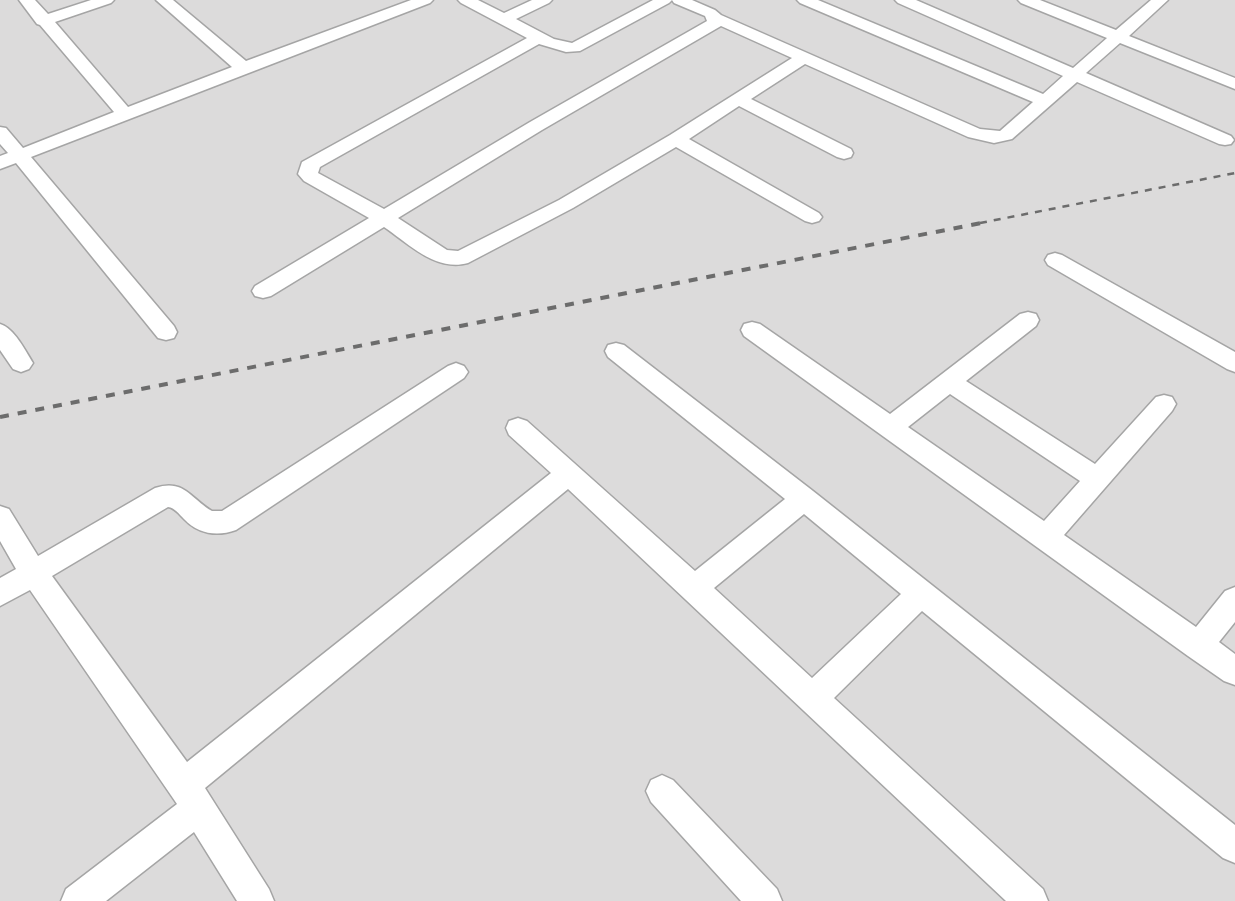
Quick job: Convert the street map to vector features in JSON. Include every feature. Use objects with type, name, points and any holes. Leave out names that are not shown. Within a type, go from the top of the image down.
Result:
[{"type":"street","points":[[27,0],[126,115]]},
{"type":"street","points":[[43,20],[106,0]]},
{"type":"street","points":[[167,3],[188,0]]},
{"type":"street","points":[[0,163],[425,0]]},
{"type":"street","points":[[466,0],[539,38],[566,47],[579,47],[664,0]]},
{"type":"street","points":[[504,19],[544,0]]},
{"type":"street","points":[[679,0],[710,13],[715,18],[986,138],[1006,136],[1160,0]]},
{"type":"street","points":[[805,0],[1044,101]]},
{"type":"street","points":[[903,0],[1225,140]]},
{"type":"street","points":[[1026,0],[1235,84]]},
{"type":"street","points":[[167,3],[244,68]]},
{"type":"street","points":[[263,291],[536,126],[711,27],[715,23],[715,18]]},
{"type":"street","points":[[539,38],[309,166],[308,174],[384,218],[442,257],[461,258],[566,204],[676,139],[805,57]]},
{"type":"street","points":[[738,99],[844,153]]},
{"type":"street","points":[[0,132],[166,332]]},
{"type":"street","points":[[676,139],[812,218]]},
{"type":"street","points":[[1055,260],[1235,363]]},
{"type":"street","points":[[890,427],[1028,320]]},
{"type":"street","points":[[752,330],[1235,672]]},
{"type":"street","points":[[0,332],[21,364]]},
{"type":"street","points":[[616,351],[804,499],[1235,846]]},
{"type":"street","points":[[0,593],[164,496],[172,495],[179,498],[206,523],[216,525],[226,522],[456,372]]},
{"type":"street","points":[[950,382],[1097,479]]},
{"type":"street","points":[[1046,537],[1164,404]]},
{"type":"street","points":[[518,428],[694,588],[1031,901]]},
{"type":"street","points":[[78,901],[191,797],[569,473]]},
{"type":"street","points":[[694,588],[804,499]]},
{"type":"street","points":[[0,517],[33,572],[191,797],[257,901]]},
{"type":"street","points":[[812,698],[921,593]]},
{"type":"street","points":[[1198,646],[1235,600]]},
{"type":"street","points":[[662,790],[765,901]]},
{"type":"shaded area","points":[[0,0],[1235,0],[1235,901],[0,901]]},
{"type":"railway","points":[[980,223],[1235,173]]},
{"type":"railway","points":[[0,417],[986,222]]}]
